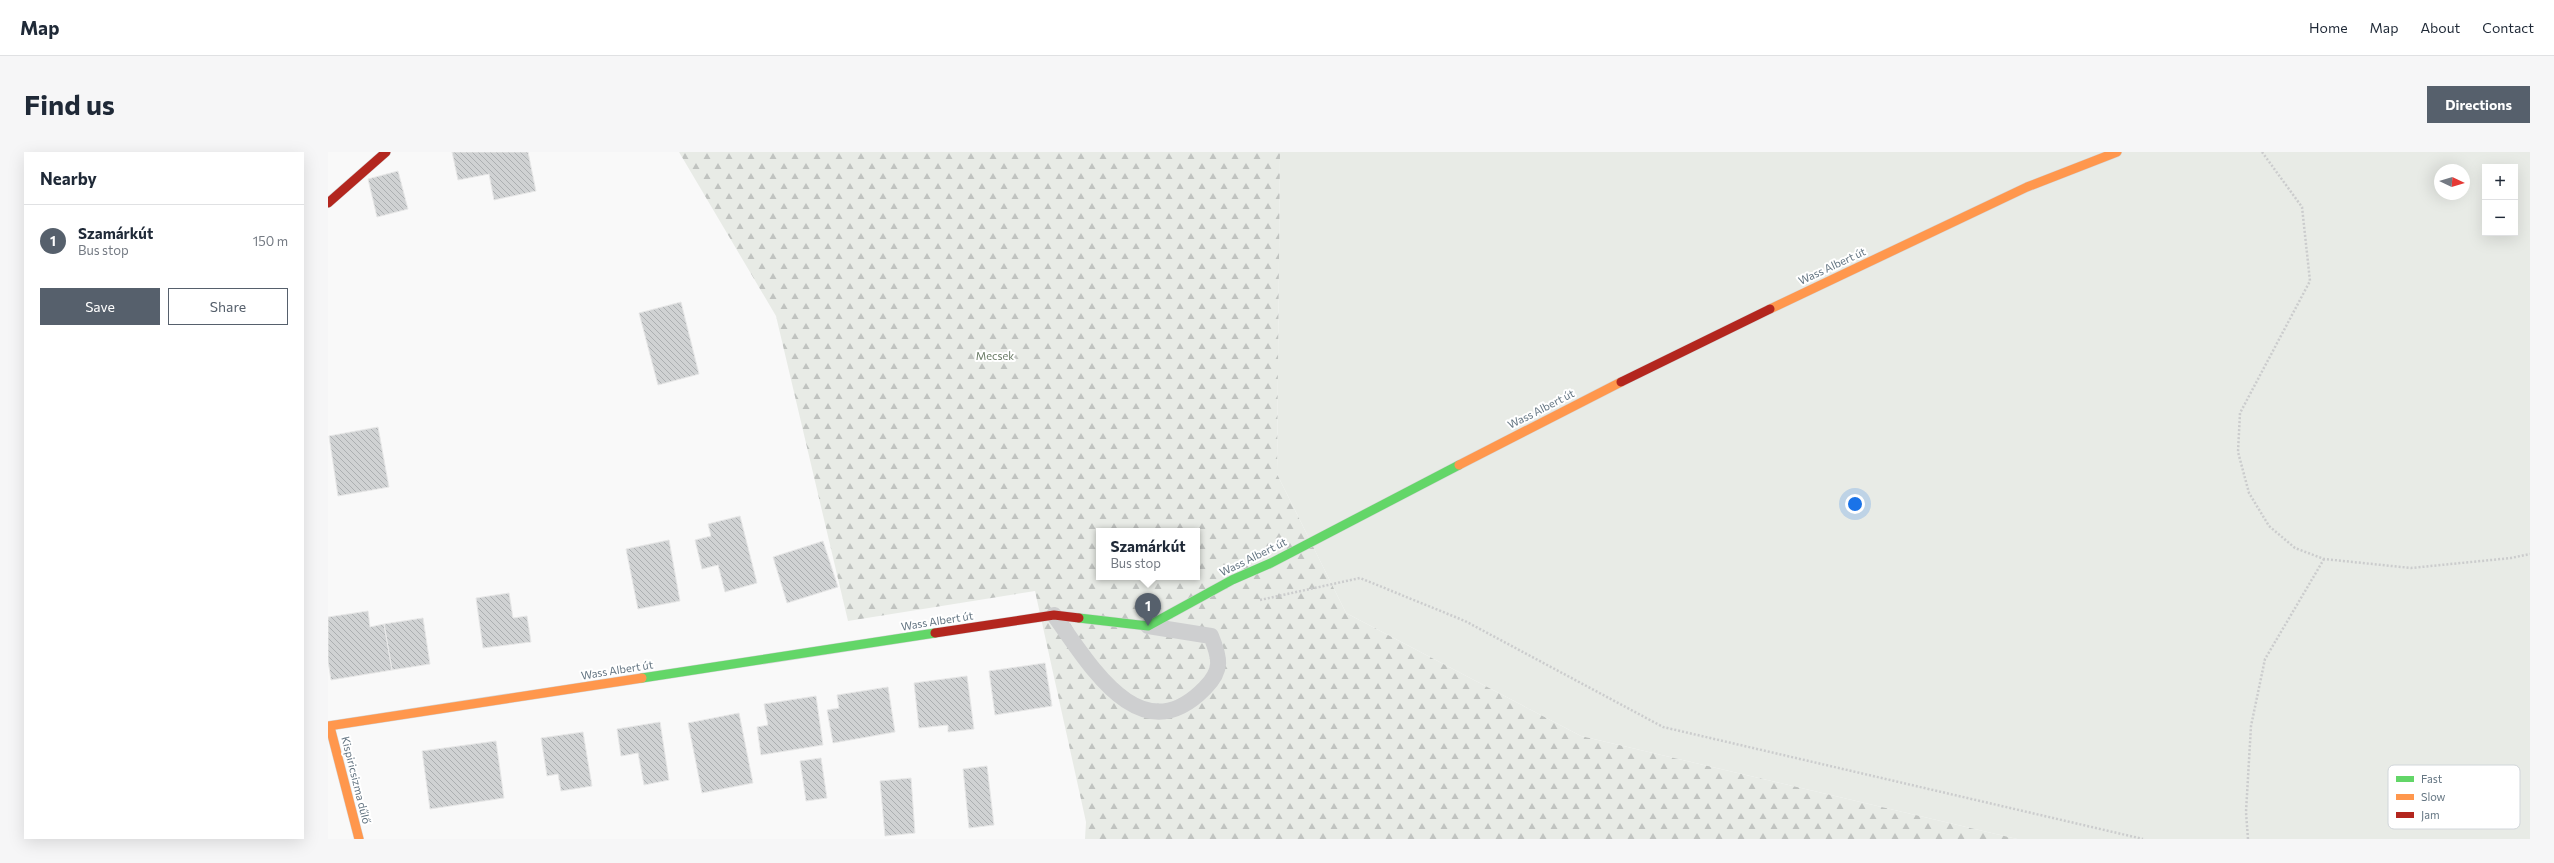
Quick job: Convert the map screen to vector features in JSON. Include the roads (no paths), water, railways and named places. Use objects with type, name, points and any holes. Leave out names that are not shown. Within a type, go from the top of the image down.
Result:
[{"type":"street","points":[[328,203],[386,152]]},
{"type":"street","name":"Wass Albert út","points":[[329,726],[1054,615],[1148,626],[1232,580],[1271,563],[1684,349],[2027,187],[2117,152]]},
{"type":"street","name":"Kispiricsizma dűlő","points":[[329,726],[359,839]]},
{"type":"lane","points":[[1054,615],[1106,686],[1146,712],[1170,712],[1194,699],[1214,679],[1220,656],[1211,636],[1148,626]]},
{"type":"place","name":"Szamárkút","points":[[1148,626]]},
{"type":"park label","name":"Mecsek","points":[[995,356]]}]
